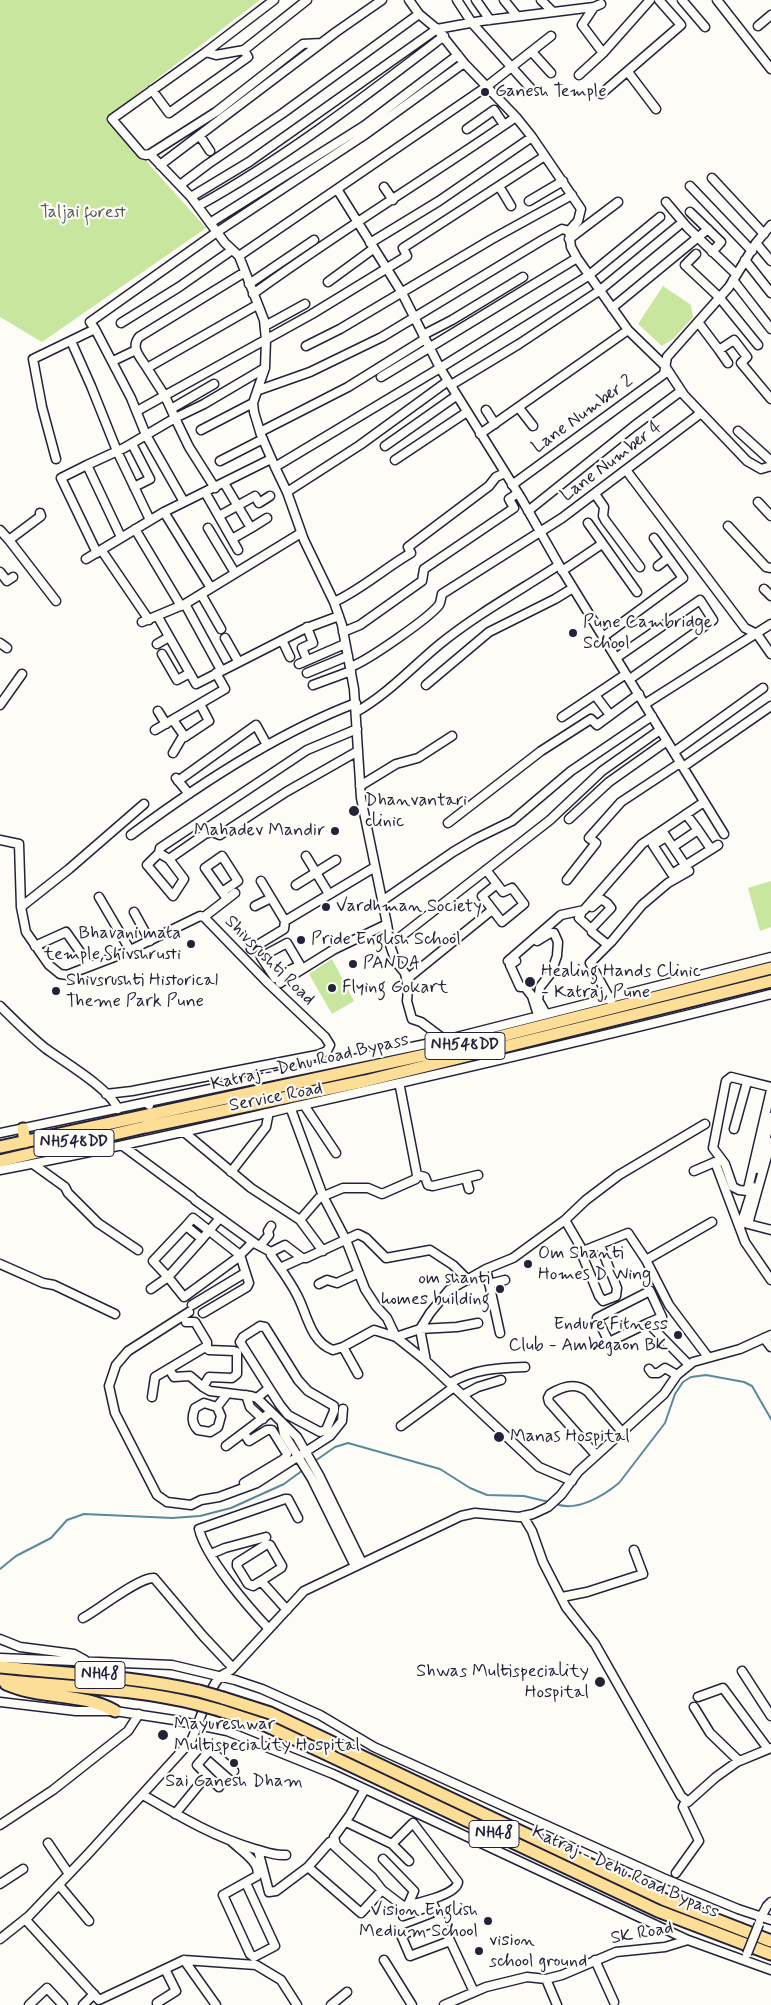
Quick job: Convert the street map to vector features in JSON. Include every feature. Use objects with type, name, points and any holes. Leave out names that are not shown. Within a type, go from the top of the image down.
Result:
[{"type":"highway","name":"Katraj - Dehu Road Bypass","points":[[0,1148],[190,1108],[612,1003],[771,968]]},
{"type":"highway","name":"Katraj - Dehu Road Bypass","points":[[0,1161],[149,1126],[533,1046],[771,981]]},
{"type":"highway","points":[[23,1129],[25,1142]]},
{"type":"highway","name":"Katraj - Dehu Road Bypass","points":[[0,1667],[115,1676],[161,1682],[223,1698],[270,1714],[663,1900],[771,1941]]},
{"type":"highway","name":"Katraj - Dehu Road Bypass","points":[[0,1681],[114,1689],[159,1695],[219,1710],[265,1725],[658,1911],[771,1954]]},
{"type":"highway","points":[[0,1681],[19,1690],[39,1695],[80,1699],[105,1705],[115,1711]]},
{"type":"street","points":[[274,0],[206,52],[112,119],[142,154],[150,154],[216,112],[304,44],[321,43]]},
{"type":"street","points":[[206,52],[216,55],[244,50],[307,0]]},
{"type":"street","points":[[160,165],[321,43],[382,0]]},
{"type":"street","points":[[409,0],[419,14],[437,28],[464,63],[516,117],[563,181],[581,209],[578,221],[569,235]]},
{"type":"street","points":[[457,0],[472,23],[534,91]]},
{"type":"street","points":[[476,0],[490,20]]},
{"type":"street","points":[[541,0],[553,12]]},
{"type":"street","points":[[577,0],[584,8]]},
{"type":"street","points":[[601,94],[681,25],[659,0]]},
{"type":"street","points":[[682,0],[705,27]]},
{"type":"street","points":[[717,0],[771,69]]},
{"type":"street","points":[[506,1],[517,16]]},
{"type":"street","points":[[579,75],[603,53],[646,2]]},
{"type":"street","points":[[191,197],[249,162],[437,28],[584,8],[599,3]]},
{"type":"street","points":[[599,3],[582,26],[603,53]]},
{"type":"street","points":[[180,185],[419,14]]},
{"type":"street","points":[[758,26],[771,15]]},
{"type":"street","points":[[198,206],[268,164],[341,114],[444,36]]},
{"type":"street","points":[[121,323],[337,189],[486,87],[551,36]]},
{"type":"street","points":[[152,90],[169,113],[248,57],[244,50]]},
{"type":"street","points":[[532,52],[551,74]]},
{"type":"street","points":[[210,223],[364,126],[458,55]]},
{"type":"street","points":[[184,502],[146,435],[137,411],[113,361],[90,322],[217,232],[363,136],[464,63]]},
{"type":"street","points":[[628,72],[656,110]]},
{"type":"street","points":[[467,129],[494,110],[504,125]]},
{"type":"street","points":[[253,294],[314,250],[393,200],[516,117]]},
{"type":"street","points":[[200,136],[210,151]]},
{"type":"street","points":[[328,282],[372,246],[532,137]]},
{"type":"street","points":[[150,154],[191,197],[217,232],[236,253],[265,326],[265,368],[253,403],[254,412],[271,459],[287,492],[301,533],[339,616],[356,703],[360,798],[390,945],[393,956],[407,979],[407,1001],[412,1020],[420,1022],[446,1045]]},
{"type":"street","points":[[137,411],[266,340],[387,269],[407,256],[403,248],[545,156]]},
{"type":"street","points":[[712,178],[764,234]]},
{"type":"street","points":[[529,201],[563,181]]},
{"type":"street","points":[[499,186],[511,206]]},
{"type":"street","points":[[690,186],[752,250]]},
{"type":"street","points":[[384,187],[393,200]]},
{"type":"street","points":[[337,189],[402,293],[456,396],[518,493],[560,568],[724,834]]},
{"type":"street","points":[[306,346],[340,329],[492,239],[572,195]]},
{"type":"street","points":[[569,235],[618,202]]},
{"type":"street","points":[[666,202],[712,252],[771,330]]},
{"type":"street","points":[[690,212],[721,242],[712,252]]},
{"type":"street","points":[[275,467],[588,276],[660,218]]},
{"type":"street","name":"Lane Number 2","points":[[512,484],[664,374],[667,357],[732,279],[756,243],[771,225]]},
{"type":"street","points":[[287,492],[360,445],[450,383],[519,344],[599,290],[678,226]]},
{"type":"street","points":[[258,390],[310,372],[382,337],[414,316],[562,229],[569,235],[571,247],[588,276],[628,330],[665,366],[681,391],[748,461],[762,469],[771,466],[738,431]]},
{"type":"street","points":[[612,308],[708,229]]},
{"type":"street","points":[[249,284],[314,240]]},
{"type":"street","points":[[756,243],[771,261]]},
{"type":"street","points":[[696,254],[685,265],[717,295],[758,346]]},
{"type":"street","points":[[381,377],[577,258]]},
{"type":"street","points":[[745,260],[771,293]]},
{"type":"street","points":[[215,488],[189,447],[165,396],[134,346],[139,338],[245,272]]},
{"type":"street","points":[[220,461],[348,387],[424,337],[523,278]]},
{"type":"street","points":[[265,326],[305,304]]},
{"type":"street","points":[[147,368],[257,305]]},
{"type":"street","points":[[698,322],[728,363]]},
{"type":"street","points":[[56,459],[42,407],[33,359],[95,329]]},
{"type":"street","points":[[480,434],[628,330]]},
{"type":"street","points":[[719,350],[734,340],[747,357],[741,363],[771,399]]},
{"type":"street","points":[[70,341],[91,386],[117,451],[150,520]]},
{"type":"street","points":[[113,361],[136,350]]},
{"type":"street","points":[[265,368],[132,444],[61,478],[100,552],[146,621],[158,617],[201,594],[301,533]]},
{"type":"street","points":[[171,409],[214,384]]},
{"type":"street","points":[[528,511],[681,391]]},
{"type":"street","points":[[385,446],[456,396]]},
{"type":"street","points":[[201,430],[253,403]]},
{"type":"street","points":[[519,408],[532,426]]},
{"type":"street","points":[[486,410],[495,424]]},
{"type":"street","points":[[395,460],[467,412]]},
{"type":"street","name":"Lane Number 4","points":[[313,685],[350,669],[367,659],[425,618],[440,604],[442,594],[540,532],[595,494],[701,413]]},
{"type":"street","points":[[132,444],[150,479],[134,487]]},
{"type":"street","points":[[86,560],[164,512],[271,459]]},
{"type":"street","points":[[87,466],[121,537]]},
{"type":"street","points":[[626,470],[745,628],[757,634],[771,654]]},
{"type":"street","points":[[334,602],[354,592],[411,553],[408,547],[489,486],[496,477],[505,472]]},
{"type":"street","points":[[224,483],[251,528]]},
{"type":"street","points":[[205,492],[238,550]]},
{"type":"street","points":[[343,632],[360,625],[422,581],[424,569],[514,508],[508,499],[518,493]]},
{"type":"street","points":[[595,494],[604,507],[603,516],[605,520],[640,566]]},
{"type":"street","points":[[219,516],[255,496],[259,503],[270,496]]},
{"type":"street","points":[[758,502],[771,516]]},
{"type":"street","points":[[164,512],[211,588]]},
{"type":"street","points":[[9,540],[41,516],[40,513]]},
{"type":"street","points":[[232,539],[267,518]]},
{"type":"street","points":[[588,523],[636,592]]},
{"type":"street","points":[[728,526],[766,567],[771,568]]},
{"type":"street","points":[[208,528],[235,573]]},
{"type":"street","points":[[136,529],[183,604],[226,689],[155,730]]},
{"type":"street","points":[[0,530],[56,601]]},
{"type":"street","points":[[603,637],[683,578],[654,538]]},
{"type":"street","points":[[356,712],[380,696],[440,644],[476,617],[602,544]]},
{"type":"street","points":[[658,566],[668,558]]},
{"type":"street","points":[[0,572],[8,582],[13,577]]},
{"type":"street","points":[[426,685],[486,634],[573,588]]},
{"type":"street","points":[[764,589],[771,596]]},
{"type":"street","points":[[201,594],[221,629]]},
{"type":"street","points":[[562,717],[595,694],[628,677],[713,620],[700,600],[616,658]]},
{"type":"street","points":[[158,617],[196,684],[307,627],[339,616]]},
{"type":"street","points":[[644,704],[771,624]]},
{"type":"street","points":[[307,627],[314,643],[302,648],[307,660]]},
{"type":"street","points":[[157,644],[169,637]]},
{"type":"street","points":[[225,638],[238,661]]},
{"type":"street","points":[[282,640],[290,657]]},
{"type":"street","points":[[299,664],[345,644]]},
{"type":"street","points":[[162,654],[177,680],[190,673]]},
{"type":"street","points":[[307,673],[348,656]]},
{"type":"street","points":[[0,706],[22,674]]},
{"type":"street","points":[[674,752],[763,688]]},
{"type":"street","points":[[595,694],[610,715]]},
{"type":"street","points":[[448,823],[541,751],[591,719],[597,725],[638,694]]},
{"type":"street","points":[[131,835],[167,808],[267,745],[320,716],[356,703]]},
{"type":"street","points":[[173,753],[183,736],[209,721],[200,704]]},
{"type":"street","points":[[567,880],[596,843],[589,838],[621,802],[682,765],[771,706]]},
{"type":"street","points":[[158,711],[166,724]]},
{"type":"street","points":[[382,901],[453,852],[512,821],[571,771],[652,716]]},
{"type":"street","points":[[173,720],[183,736]]},
{"type":"street","points":[[189,794],[176,779],[256,725],[267,745]]},
{"type":"street","points":[[159,853],[169,859],[184,879],[173,896],[147,866],[159,853],[160,848],[307,750],[357,729]]},
{"type":"street","points":[[390,945],[550,820],[602,771],[660,730]]},
{"type":"street","points":[[360,786],[396,764],[418,758],[452,736]]},
{"type":"street","points":[[569,819],[609,782],[667,741]]},
{"type":"street","points":[[169,859],[205,834],[212,832],[220,834],[286,792],[358,751]]},
{"type":"street","points":[[687,868],[672,874],[653,845],[686,814],[704,802]]},
{"type":"street","points":[[21,907],[69,869],[144,804]]},
{"type":"street","points":[[686,814],[711,849]]},
{"type":"street","points":[[673,847],[698,830]]},
{"type":"street","points":[[664,834],[687,868]]},
{"type":"street","points":[[508,961],[561,915],[581,913],[638,848],[664,834]]},
{"type":"street","name":"Shivsrushti Road","points":[[0,840],[19,844],[21,907],[26,932],[49,965],[60,974],[67,975],[90,966],[150,941],[200,916],[204,917],[266,981],[325,1036],[330,1045],[327,1051],[317,1055],[140,1090],[106,1094]]},
{"type":"street","points":[[612,1003],[590,963],[608,946],[642,905],[718,845]]},
{"type":"street","points":[[222,892],[238,881],[222,856],[205,868],[222,892],[227,899]]},
{"type":"street","points":[[306,856],[328,894]]},
{"type":"street","points":[[296,885],[336,860]]},
{"type":"street","points":[[285,922],[375,867]]},
{"type":"street","points":[[487,871],[498,884],[504,892],[512,888],[524,905],[502,922],[482,896],[498,884]]},
{"type":"street","points":[[252,949],[284,929],[285,922],[261,881]]},
{"type":"street","points":[[204,917],[235,893]]},
{"type":"street","points":[[99,897],[130,950]]},
{"type":"street","points":[[256,906],[271,898]]},
{"type":"street","points":[[407,979],[492,910]]},
{"type":"street","points":[[134,912],[150,941]]},
{"type":"street","points":[[280,983],[290,974],[300,965],[287,943],[261,957],[275,978],[290,974],[350,941],[387,924]]},
{"type":"street","points":[[35,946],[66,932],[90,966]]},
{"type":"street","points":[[592,932],[608,946]]},
{"type":"street","points":[[554,933],[558,942],[557,956],[551,973],[540,987],[538,1000],[542,1014],[530,992],[525,987],[520,987],[510,965],[540,938],[554,933]]},
{"type":"street","points":[[0,1133],[446,1045],[542,1014],[612,1003],[771,957]]},
{"type":"street","points":[[241,1118],[522,1054],[533,1046],[771,994]]},
{"type":"street","points":[[0,1006],[46,1048],[112,1097],[118,1109]]},
{"type":"street","name":"Service Road","points":[[0,1170],[123,1146],[155,1136],[184,1132],[241,1118],[246,1121],[292,1112],[512,1060],[522,1054]]},
{"type":"street","points":[[751,1192],[733,1187],[724,1164],[713,1148],[726,1080],[731,1077],[771,1088],[768,1125]]},
{"type":"street","points":[[734,1128],[747,1082]]},
{"type":"street","points":[[300,1220],[316,1200],[342,1188],[368,1188],[382,1194],[416,1179],[417,1175],[400,1087]]},
{"type":"street","points":[[106,1094],[108,1111]]},
{"type":"street","points":[[306,1108],[336,1152]]},
{"type":"street","points":[[292,1112],[323,1196],[346,1240],[365,1289],[376,1306],[387,1318],[396,1337]]},
{"type":"street","points":[[231,1172],[266,1127],[268,1116]]},
{"type":"street","points":[[740,1228],[771,1117]]},
{"type":"street","points":[[426,1361],[420,1329],[430,1313],[449,1290],[486,1269],[513,1258],[565,1220],[586,1200],[619,1175],[705,1124]]},
{"type":"street","points":[[184,1132],[257,1192],[300,1220],[323,1251]]},
{"type":"street","points":[[771,1142],[751,1192],[748,1224],[771,1230]]},
{"type":"street","points":[[123,1146],[256,1244],[271,1252],[285,1245],[302,1258]]},
{"type":"street","points":[[694,1171],[715,1162],[745,1242],[771,1280]]},
{"type":"street","points":[[33,1164],[65,1187],[68,1193],[98,1223],[138,1250]]},
{"type":"street","points":[[417,1175],[425,1177],[430,1186],[478,1175]]},
{"type":"street","points":[[466,1178],[469,1189]]},
{"type":"street","points":[[203,1313],[247,1287],[249,1283],[240,1255],[193,1218],[153,1261],[184,1297],[240,1255],[269,1235],[268,1231],[271,1226]]},
{"type":"street","points":[[151,1289],[168,1277],[220,1218]]},
{"type":"street","points":[[565,1220],[583,1252],[583,1257],[599,1296],[603,1301],[616,1296],[617,1288],[600,1245]]},
{"type":"street","points":[[646,1260],[712,1222]]},
{"type":"street","points":[[186,1226],[202,1239]]},
{"type":"street","points":[[583,1252],[628,1232],[646,1260],[669,1305],[708,1357]]},
{"type":"street","points":[[280,1268],[323,1251],[358,1234],[366,1238],[386,1258],[430,1250],[454,1265],[468,1280]]},
{"type":"street","points":[[271,1255],[299,1297],[306,1318],[318,1339],[328,1349],[333,1350],[343,1347],[374,1330],[396,1337],[426,1361],[540,1467],[572,1481]]},
{"type":"street","points":[[0,1264],[43,1283],[54,1285],[115,1314]]},
{"type":"street","points":[[486,1269],[500,1333]]},
{"type":"street","points":[[245,1273],[128,1351],[116,1365],[110,1386],[115,1413],[157,1495],[167,1502],[191,1505],[204,1499],[219,1497],[251,1486],[304,1457],[330,1436],[340,1427],[342,1409]]},
{"type":"street","points":[[319,1284],[327,1280],[337,1283],[359,1273]]},
{"type":"street","points":[[489,1284],[505,1280]]},
{"type":"street","points":[[650,1291],[662,1316],[648,1323],[609,1342],[597,1318],[650,1291]]},
{"type":"street","points":[[152,1398],[155,1377],[208,1344],[195,1322],[186,1322]]},
{"type":"street","points":[[396,1337],[420,1329],[457,1327],[478,1323]]},
{"type":"street","points":[[648,1323],[689,1365]]},
{"type":"street","points":[[260,1326],[265,1327],[298,1380],[308,1391],[334,1406],[334,1411],[326,1430],[320,1432],[288,1415],[269,1388],[240,1342],[243,1337],[260,1326]]},
{"type":"street","points":[[0,1939],[25,1919],[59,1885],[191,1741],[199,1725],[211,1690],[220,1677],[233,1668],[304,1591],[460,1516],[475,1513],[523,1516],[548,1508],[561,1496],[578,1472],[664,1394],[677,1375],[689,1365],[708,1357],[740,1349],[768,1337],[771,1347]]},
{"type":"street","points":[[343,1347],[358,1374]]},
{"type":"street","points":[[203,1387],[209,1378],[232,1378],[237,1374],[237,1352],[234,1350],[209,1350]]},
{"type":"street","points":[[401,1426],[452,1385],[475,1371],[525,1367]]},
{"type":"street","points":[[649,1370],[652,1373],[658,1373],[666,1368],[677,1375]]},
{"type":"street","points":[[170,1369],[174,1377],[190,1376],[203,1387],[215,1392],[257,1398],[272,1412],[282,1424],[284,1434],[304,1457],[358,1565]]},
{"type":"street","points":[[463,1395],[478,1387],[501,1380]]},
{"type":"street","points":[[596,1455],[550,1402],[548,1398],[550,1394],[575,1385],[582,1386],[622,1432]]},
{"type":"street","points":[[257,1398],[269,1388]]},
{"type":"street","points":[[217,1406],[227,1394]]},
{"type":"street","points":[[246,1395],[250,1407],[262,1419]]},
{"type":"street","points":[[226,1446],[272,1412]]},
{"type":"street","points":[[244,1433],[249,1441],[267,1430],[272,1430],[287,1454],[284,1458],[244,1483]]},
{"type":"street","points":[[269,1629],[238,1593],[201,1538],[199,1529],[288,1498],[298,1518]]},
{"type":"street","points":[[523,1516],[532,1530],[543,1562],[566,1607],[595,1644],[639,1719],[670,1778],[686,1800]]},
{"type":"street","points":[[211,1554],[224,1548],[266,1537]]},
{"type":"street","points":[[267,1544],[282,1566],[261,1581],[250,1586],[236,1563],[267,1544]]},
{"type":"street","points":[[562,1598],[643,1574],[634,1550]]},
{"type":"street","points":[[83,1618],[138,1583],[154,1578],[233,1668]]},
{"type":"street","points":[[261,1581],[287,1610]]},
{"type":"street","points":[[0,1639],[20,1647],[74,1654],[86,1661]]},
{"type":"street","points":[[0,1658],[172,1665],[195,1669],[262,1689],[320,1715],[374,1747],[494,1802],[760,1920],[771,1920]]},
{"type":"street","points":[[742,1671],[771,1716]]},
{"type":"street","points":[[686,1800],[688,1802],[716,1777],[739,1761],[769,1749],[723,1688],[698,1697]]},
{"type":"street","points":[[0,1702],[76,1711],[115,1711],[139,1714],[227,1731],[306,1762],[688,1940],[746,1957],[771,1970]]},
{"type":"street","points":[[694,1707],[710,1733],[739,1761]]},
{"type":"street","points":[[0,1825],[53,1790],[128,1730],[139,1714]]},
{"type":"street","points":[[219,1786],[197,1765],[210,1750],[234,1771]]},
{"type":"street","points":[[175,1814],[207,1775]]},
{"type":"street","points":[[365,1789],[346,1822],[334,1838],[336,1845],[372,1877],[382,1890]]},
{"type":"street","points":[[143,1795],[175,1814],[230,1841],[278,1856],[286,1855]]},
{"type":"street","points":[[676,1873],[699,1841],[683,1807],[686,1800]]},
{"type":"street","points":[[346,1822],[392,1844],[409,1861]]},
{"type":"street","points":[[258,1850],[269,1892],[276,1891],[308,1867],[330,1842],[398,1903],[408,1905],[441,1896],[456,1889],[458,1882],[416,1825],[410,1825],[392,1844]]},
{"type":"street","points":[[230,1841],[254,1862],[258,1870],[257,1876],[224,1893],[223,1897],[250,1954],[254,1957],[274,1946],[246,1883]]},
{"type":"street","points":[[48,1843],[69,1874]]},
{"type":"street","points":[[383,1859],[414,1890],[408,1905]]},
{"type":"street","points":[[308,1867],[361,1913],[382,1890]]},
{"type":"street","points":[[0,1884],[23,1870]]},
{"type":"street","points":[[59,1885],[89,1921]]},
{"type":"street","points":[[746,1957],[760,1920],[771,1902]]},
{"type":"street","points":[[403,1916],[432,1903],[474,1992]]},
{"type":"street","points":[[25,1919],[96,1997],[107,2005]]},
{"type":"street","points":[[440,1920],[401,1935],[410,1956],[450,1941]]},
{"type":"street","name":"SK Road","points":[[450,2004],[486,1987],[527,1976],[546,1978],[562,1975],[616,1952],[665,1947],[688,1940]]},
{"type":"street","points":[[83,2005],[96,1997],[184,1960],[256,1965],[281,1980],[296,2005]]},
{"type":"street","points":[[184,1960],[216,2005]]},
{"type":"street","points":[[384,1960],[412,2005]]},
{"type":"street","points":[[595,1960],[614,2002]]},
{"type":"street","points":[[157,2003],[176,1990],[165,1968]]},
{"type":"street","points":[[546,1978],[557,2005]]},
{"type":"street","points":[[29,2005],[47,1988],[63,2005]]},
{"type":"street","points":[[331,2005],[347,1992]]},
{"type":"green space","name":"Taljai forest","points":[[0,0],[260,0],[107,117],[206,228],[42,342],[0,317]]},
{"type":"green space","points":[[663,286],[691,305],[693,317],[673,339],[662,346],[638,324]]},
{"type":"green space","points":[[771,881],[771,927],[760,931],[748,888]]},
{"type":"green space","name":"Flying Gokart","points":[[332,959],[354,1001],[332,1014],[309,974]]},
{"type":"waterway","points":[[556,1504],[564,1506],[581,1504],[598,1497],[619,1483],[665,1423],[675,1394],[683,1382],[691,1377],[706,1375],[744,1382],[752,1386],[771,1419]]},
{"type":"waterway","points":[[315,1461],[335,1447],[348,1443],[440,1469],[470,1488],[487,1495],[524,1496],[549,1502]]},
{"type":"waterway","points":[[0,1569],[16,1556],[51,1538],[67,1520],[84,1514],[172,1518],[200,1516],[231,1508],[284,1484],[303,1470]]},
{"type":"place","name":"Ganesh Temple","points":[[485,92]]},
{"type":"place","name":"Pune Cambridge School","points":[[573,633]]},
{"type":"place","name":"Dhanvantari clinic","points":[[354,811]]},
{"type":"place","name":"Mahadev Mandir","points":[[335,831]]},
{"type":"place","name":"Vardhman Society","points":[[326,907]]},
{"type":"place","name":"Pride English School","points":[[301,940]]},
{"type":"place","name":"Bhavani mata temple,Shivshrusti","points":[[191,944]]},
{"type":"place","name":"PANDA","points":[[353,964]]},
{"type":"place","name":"Healing Hands Clinic - Katraj, Pune","points":[[530,982]]},
{"type":"place","name":"Flying Gokart","points":[[332,988]]},
{"type":"place","name":"Shivsrushti Historical Theme Park Pune","points":[[56,991]]},
{"type":"place","name":"Om Shanti Homes D Wing","points":[[528,1264]]},
{"type":"place","name":"om shanti homes building","points":[[500,1289]]},
{"type":"place","name":"Endure Fitness Club - Ambegaon BK","points":[[678,1335]]},
{"type":"place","name":"Manas Hospital","points":[[499,1437]]},
{"type":"place","name":"Shwas Multispeciality Hospital","points":[[600,1682]]},
{"type":"place","name":"Mayureshwar Multispeciality Hospital","points":[[163,1735]]},
{"type":"place","name":"Sai Ganesh Dham","points":[[234,1763]]},
{"type":"place","name":"Vision English Medium School","points":[[488,1921]]},
{"type":"place","name":"vision school ground","points":[[479,1951]]}]
